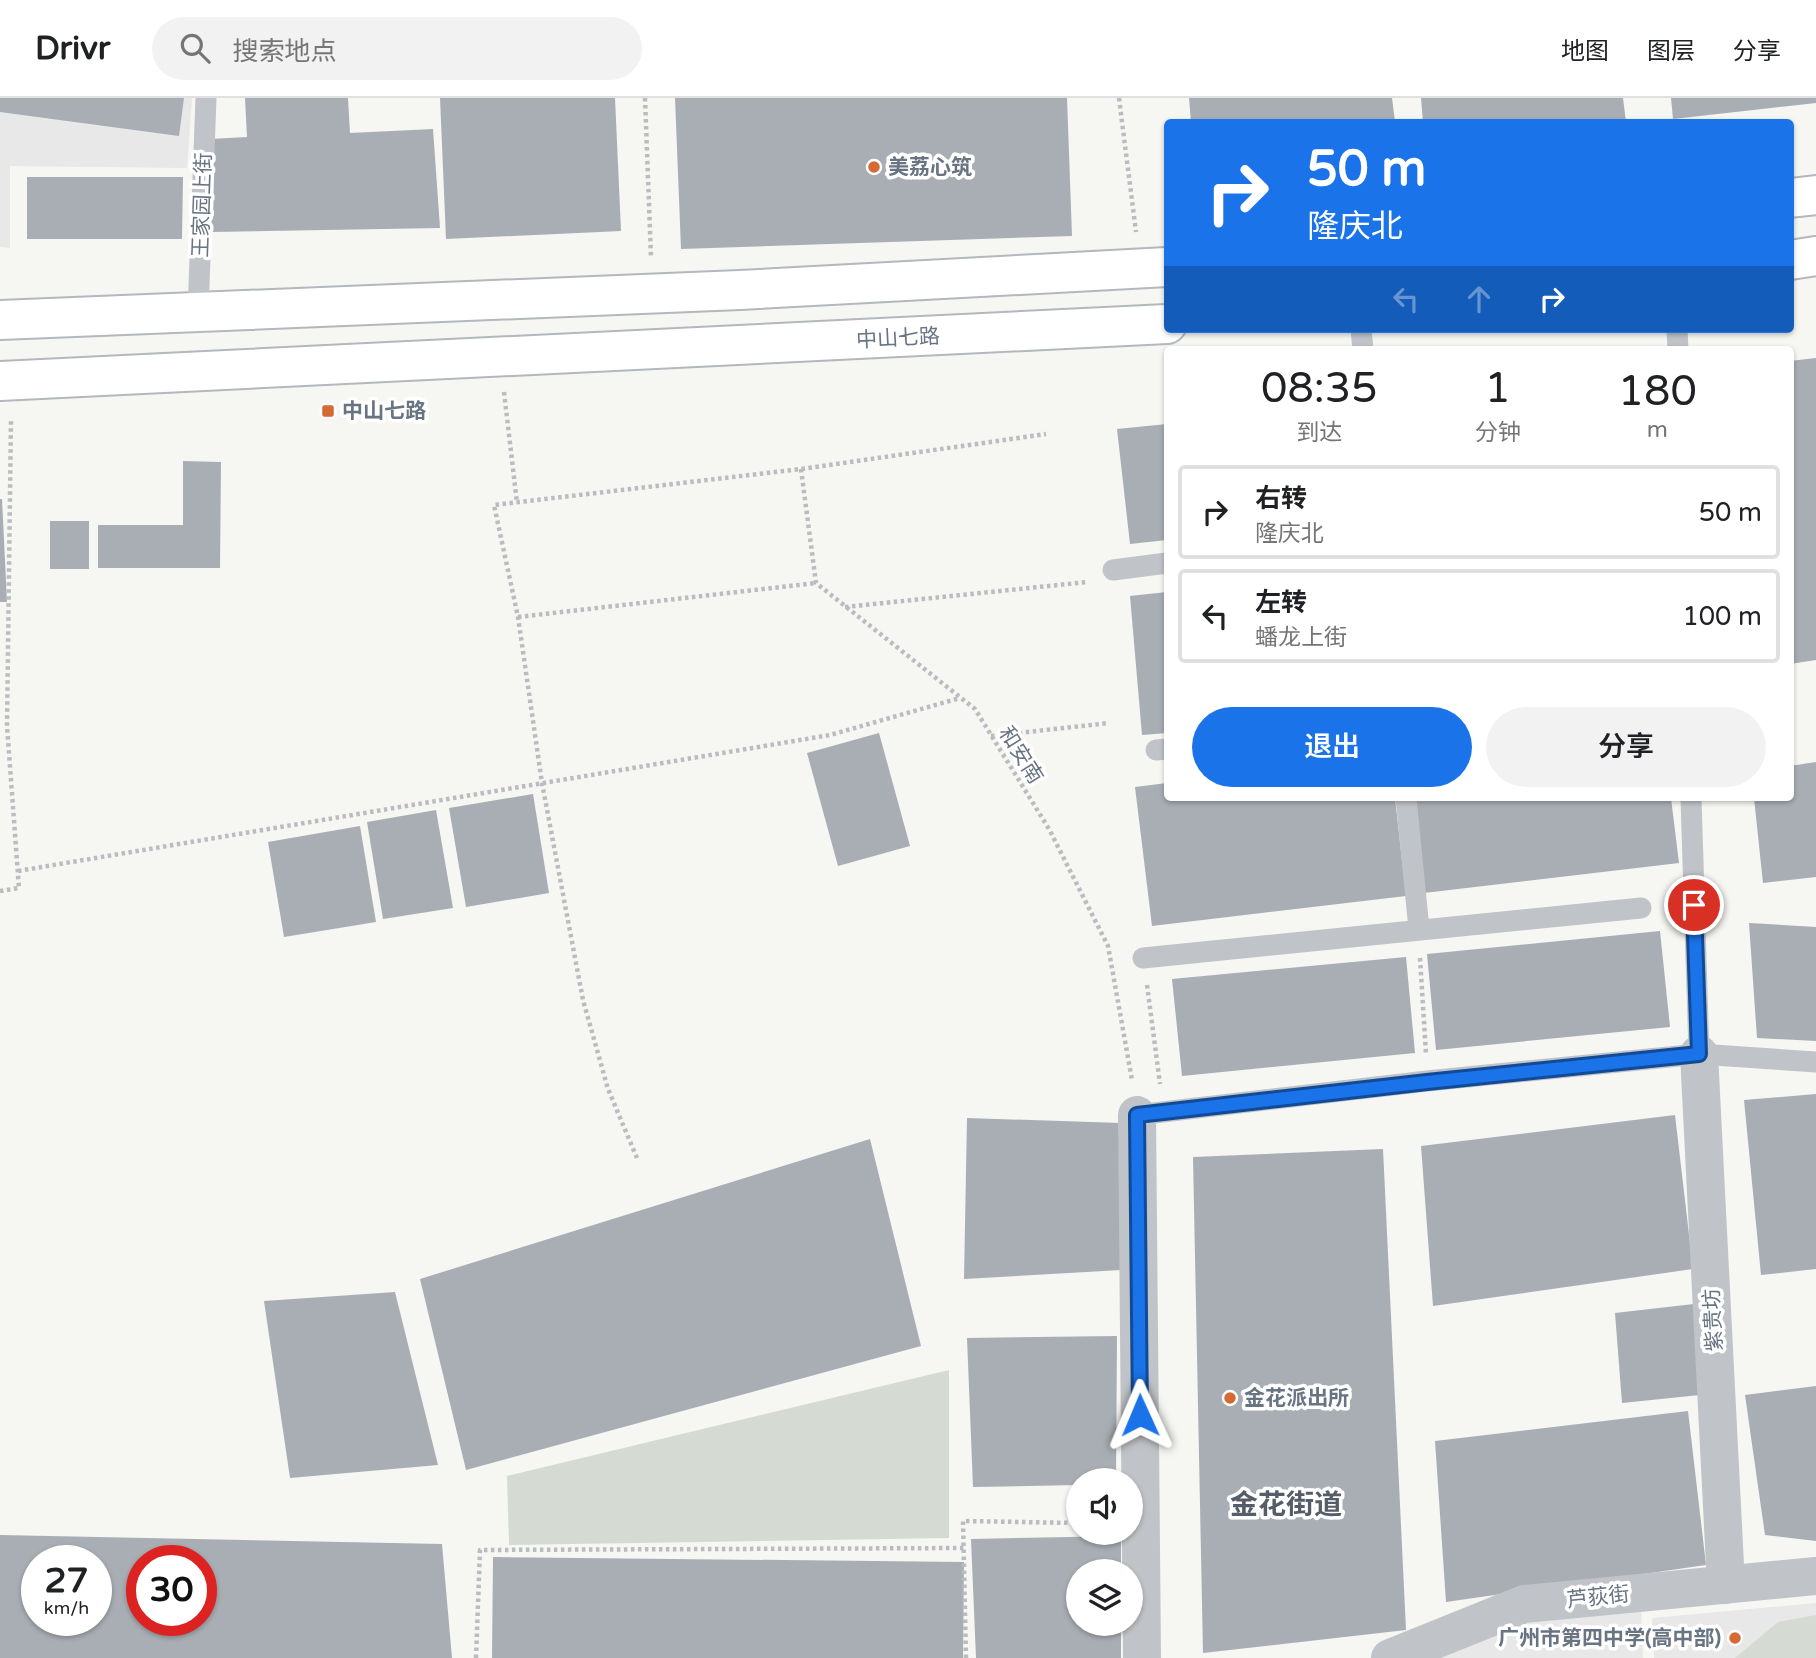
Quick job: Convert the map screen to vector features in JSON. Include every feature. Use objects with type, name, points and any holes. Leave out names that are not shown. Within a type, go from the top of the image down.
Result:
[{"type":"main road","points":[[1794,198],[1816,195]]},
{"type":"main road","points":[[1794,259],[1816,256]]},
{"type":"main road","points":[[0,320],[652,293],[1154,268]]},
{"type":"main road","name":"中山七路","points":[[6,380],[1164,324]]},
{"type":"street","name":"紫贵坊","points":[[1699,1054],[1726,1585]]},
{"type":"street","points":[[1142,1658],[1150,1114]]},
{"type":"street","name":"芦荻街","points":[[1390,1658],[1524,1604],[1816,1576]]},
{"type":"lane","name":"王家园上街","points":[[198,312],[206,98]]},
{"type":"lane","points":[[1113,570],[1164,563]]},
{"type":"lane","points":[[1406,801],[1419,929]]},
{"type":"lane","points":[[1691,801],[1699,1054]]},
{"type":"lane","points":[[1143,957],[1641,908]]},
{"type":"lane","points":[[1150,1114],[1699,1054],[1816,1062]]},
{"type":"path","points":[[645,98],[652,293]]},
{"type":"path","points":[[1119,98],[1154,268]]},
{"type":"path","points":[[500,356],[517,503]]},
{"type":"path","points":[[0,891],[19,888],[7,726],[6,380]]},
{"type":"path","points":[[637,1158],[608,1088],[583,1000],[542,783],[518,617],[494,505],[801,469],[1046,435]]},
{"type":"path","points":[[518,617],[816,583],[801,469]]},
{"type":"path","points":[[845,607],[1092,582]]},
{"type":"path","name":"和安南","points":[[816,583],[975,709],[1049,829],[1108,946],[1123,1022],[1150,1114]]},
{"type":"path","points":[[18,871],[830,735],[960,698]]},
{"type":"path","points":[[991,736],[1109,723]]},
{"type":"path","points":[[1419,929],[1427,1082]]},
{"type":"path","points":[[1143,957],[1150,1114]]},
{"type":"path","points":[[967,1658],[963,1521],[1066,1523]]},
{"type":"path","points":[[476,1658],[480,1549],[965,1548]]},
{"type":"shaded area","points":[[0,98],[192,98],[187,168],[10,166],[10,248],[0,247]]},
{"type":"shaded area","points":[[949,1370],[949,1538],[509,1545],[507,1476]]},
{"type":"shaded area","name":"广州市第四中学(高中部)","points":[[1816,1603],[1816,1658],[1654,1658],[1652,1618]]},
{"type":"shaded area","points":[[1641,1608],[1643,1658],[1434,1658],[1522,1624]]},
{"type":"shaded area","points":[[1816,1615],[1816,1658],[1735,1658],[1778,1622]]},
{"type":"building","points":[[0,98],[184,98],[179,136],[0,112]]},
{"type":"building","points":[[245,98],[348,98],[350,133],[433,129],[440,228],[212,232],[210,139],[247,137]]},
{"type":"building","points":[[440,98],[615,98],[621,231],[446,239]]},
{"type":"building","name":"美荔心筑","points":[[675,98],[1067,98],[1072,236],[681,249]]},
{"type":"building","points":[[1189,98],[1392,98],[1395,119],[1191,119]]},
{"type":"building","points":[[1421,98],[1623,98],[1626,119],[1423,119]]},
{"type":"building","points":[[1671,98],[1816,98],[1816,103],[1673,119]]},
{"type":"building","points":[[27,177],[183,177],[182,239],[27,239]]},
{"type":"building","points":[[1816,358],[1816,660],[1794,663],[1794,361]]},
{"type":"building","points":[[1164,424],[1164,540],[1130,544],[1117,429]]},
{"type":"building","points":[[183,461],[221,462],[220,568],[98,568],[98,525],[183,525]]},
{"type":"building","points":[[2,499],[7,602],[0,602]]},
{"type":"building","points":[[50,521],[89,521],[89,569],[50,569]]},
{"type":"building","points":[[1164,592],[1164,733],[1142,735],[1130,596]]},
{"type":"building","points":[[879,733],[910,846],[838,866],[807,753]]},
{"type":"building","points":[[1816,762],[1816,877],[1763,883],[1754,801],[1794,801],[1794,765]]},
{"type":"building","points":[[1164,783],[1164,801],[1395,801],[1406,896],[1152,926],[1135,787]]},
{"type":"building","points":[[533,794],[549,893],[466,907],[449,808]]},
{"type":"building","points":[[1413,801],[1671,801],[1679,863],[1424,893]]},
{"type":"building","points":[[436,810],[453,908],[383,919],[367,822]]},
{"type":"building","points":[[360,826],[376,922],[284,937],[268,842]]},
{"type":"building","points":[[1749,923],[1816,927],[1816,1041],[1757,1038]]},
{"type":"building","points":[[1660,931],[1670,1027],[1436,1050],[1427,954]]},
{"type":"building","points":[[1406,957],[1415,1053],[1182,1076],[1172,979]]},
{"type":"building","points":[[1816,1094],[1816,1269],[1761,1275],[1744,1100]]},
{"type":"building","points":[[1675,1115],[1693,1269],[1433,1306],[1421,1146]]},
{"type":"building","points":[[967,1118],[1121,1123],[1121,1270],[964,1279]]},
{"type":"building","points":[[870,1139],[921,1346],[466,1470],[420,1279]]},
{"type":"building","points":[[1383,1149],[1406,1630],[1203,1653],[1193,1157]]},
{"type":"building","points":[[395,1292],[438,1465],[290,1478],[264,1301]]},
{"type":"building","points":[[1694,1304],[1700,1395],[1622,1403],[1615,1313]]},
{"type":"building","points":[[1117,1336],[1116,1468],[1066,1468],[1066,1485],[973,1487],[967,1338]]},
{"type":"building","points":[[1816,1386],[1816,1541],[1765,1535],[1745,1395]]},
{"type":"building","points":[[1688,1411],[1706,1565],[1446,1602],[1435,1441]]},
{"type":"building","points":[[0,1535],[442,1544],[452,1658],[0,1658]]},
{"type":"building","points":[[1066,1537],[1066,1545],[1121,1545],[1121,1559],[1066,1559],[1066,1636],[1121,1636],[1121,1658],[976,1658],[971,1539]]},
{"type":"building","points":[[493,1557],[964,1562],[963,1658],[492,1658]]},
{"type":"place","name":"美荔心筑","points":[[874,167]]},
{"type":"place","name":"中山七路","points":[[328,411]]},
{"type":"place","name":"金花派出所","points":[[1230,1398]]},
{"type":"place","name":"广州市第四中学(高中部)","points":[[1735,1638]]},
{"type":"district","name":"金花街道","points":[[1286,1504]]},
{"type":"route","points":[[1140,1415],[1137,1115],[1699,1054],[1694,905]]}]
